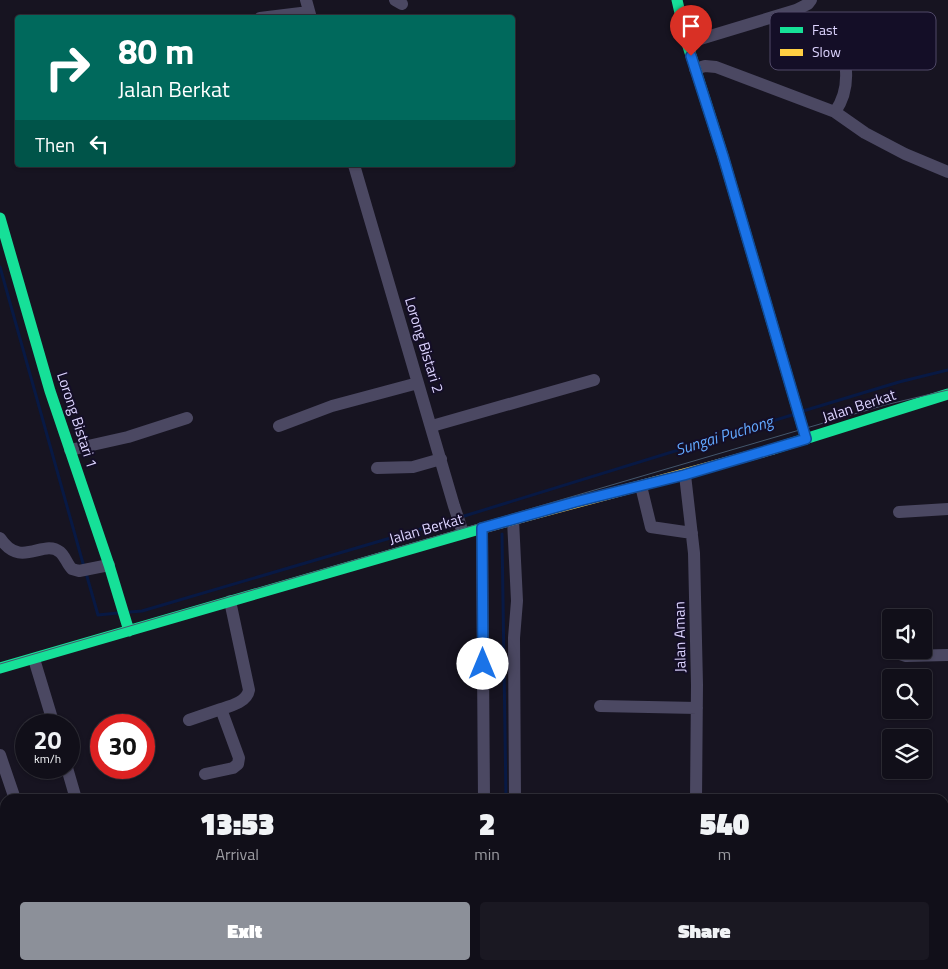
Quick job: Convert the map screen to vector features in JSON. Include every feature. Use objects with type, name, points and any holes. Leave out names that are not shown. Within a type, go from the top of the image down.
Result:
[{"type":"street","points":[[677,0],[687,43],[723,156],[806,439]]},
{"type":"street","points":[[789,12],[808,4],[811,0]]},
{"type":"street","points":[[278,15],[308,10]]},
{"type":"street","points":[[687,43],[770,18]]},
{"type":"street","points":[[695,69],[705,66],[716,67],[835,112],[865,133],[905,154],[948,172]]},
{"type":"street","points":[[835,112],[844,100],[847,82],[846,71]]},
{"type":"street","name":"Lorong Bistari 2","points":[[355,167],[462,529]]},
{"type":"street","name":"Lorong Bistari 1","points":[[0,218],[50,391],[128,626]]},
{"type":"street","points":[[432,426],[594,380]]},
{"type":"street","points":[[279,426],[332,406],[418,382]]},
{"type":"street","name":"Jalan Berkat","points":[[0,668],[34,659],[128,626],[230,602],[462,529],[482,528],[684,475],[948,394]]},
{"type":"street","points":[[70,450],[128,437],[187,418]]},
{"type":"street","points":[[377,468],[413,466],[441,459]]},
{"type":"street","name":"Jalan Aman","points":[[684,475],[694,553],[697,708],[696,794]]},
{"type":"street","points":[[641,486],[651,527],[692,533]]},
{"type":"street","points":[[899,512],[948,509]]},
{"type":"street","points":[[513,520],[517,601],[514,638],[515,794]]},
{"type":"street","points":[[482,528],[484,794]]},
{"type":"street","points":[[0,538],[16,553],[58,550],[72,569],[79,571],[109,565]]},
{"type":"street","points":[[189,720],[221,709],[248,695],[249,690],[230,602]]},
{"type":"street","points":[[932,655],[948,655]]},
{"type":"street","points":[[34,659],[51,714]]},
{"type":"street","points":[[600,706],[697,708]]},
{"type":"street","points":[[205,774],[233,768],[238,764],[239,758],[221,709]]},
{"type":"street","points":[[0,755],[13,794]]},
{"type":"street","points":[[70,779],[75,794]]},
{"type":"waterway","points":[[0,267],[84,567]]},
{"type":"waterway","name":"Sungai Puchong","points":[[803,411],[899,382],[948,370]]},
{"type":"waterway","name":"Sungai Puchong","points":[[461,517],[792,415]]},
{"type":"waterway","points":[[130,612],[142,611],[455,519]]},
{"type":"waterway","name":"Sungai Puchong","points":[[502,534],[506,794]]},
{"type":"waterway","points":[[86,573],[98,615],[118,613]]},
{"type":"tram line","points":[[0,664],[885,405],[948,390]]},
{"type":"traffic: fast","points":[[677,0],[687,43],[723,156],[806,439]]},
{"type":"traffic: fast","points":[[0,218],[50,391],[109,565],[129,631]]},
{"type":"traffic: fast","points":[[773,449],[948,394]]},
{"type":"traffic: fast","points":[[0,668],[483,528]]},
{"type":"traffic: slow","points":[[483,528],[773,449]]},
{"type":"route","points":[[483,664],[482,528],[575,502],[684,475],[806,439],[723,156],[691,56]]}]
